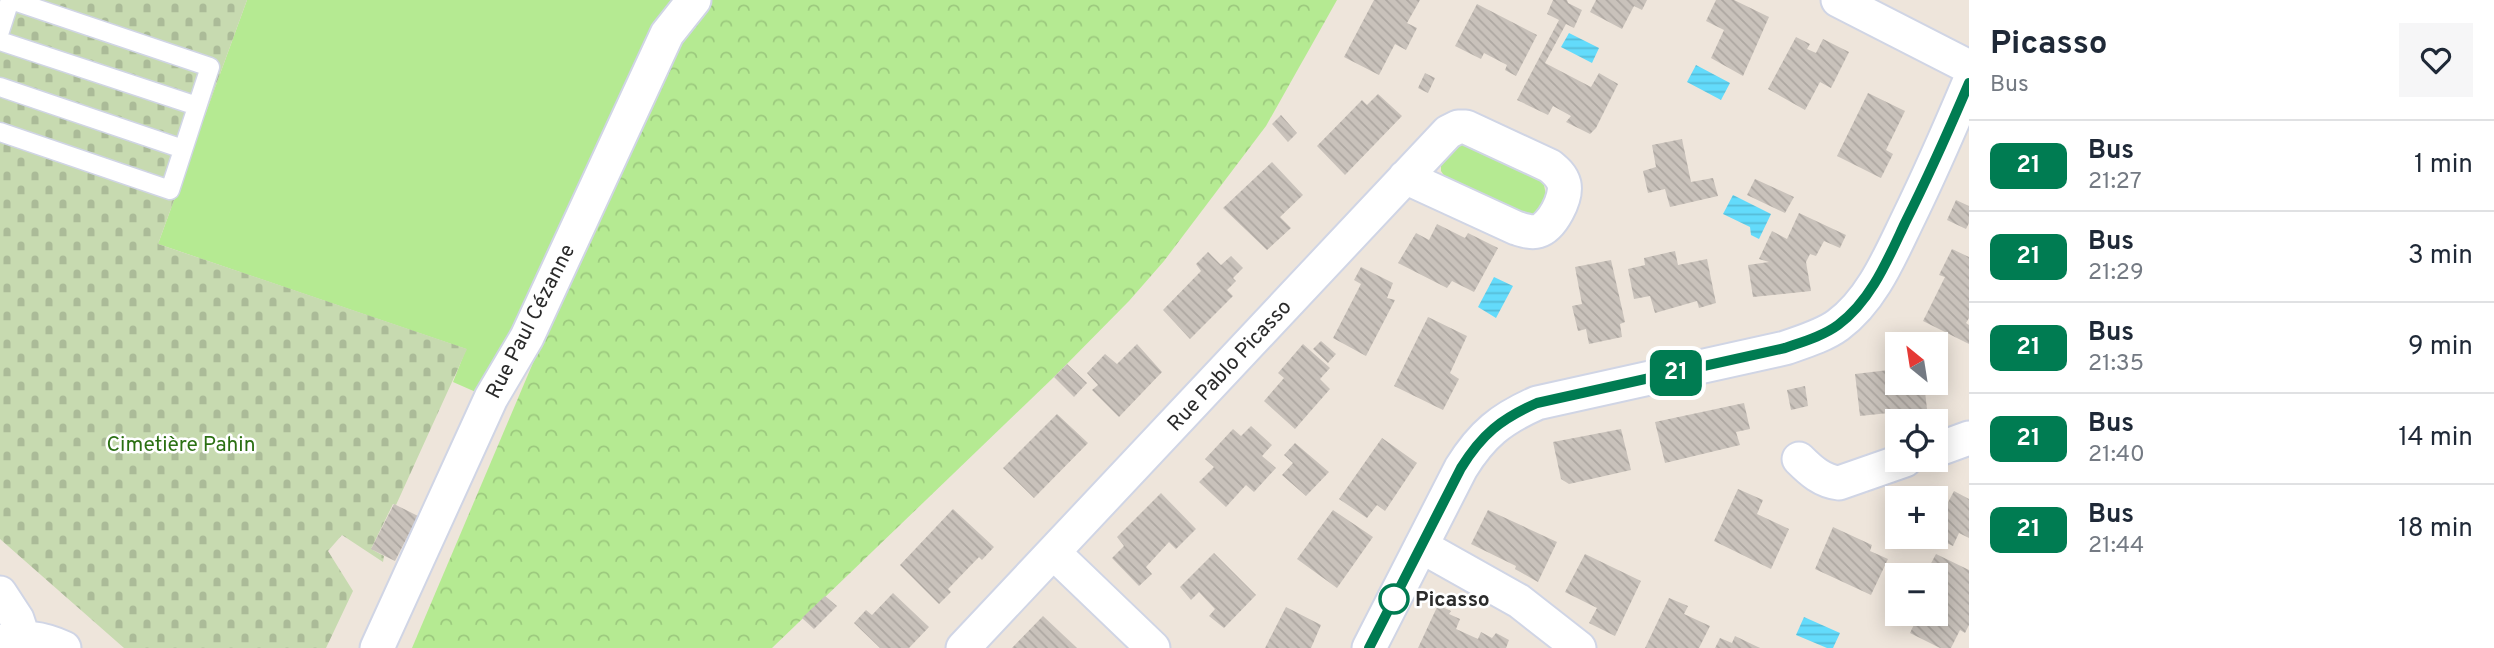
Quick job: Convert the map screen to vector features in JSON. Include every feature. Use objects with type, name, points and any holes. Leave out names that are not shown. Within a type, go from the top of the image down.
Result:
[{"type":"street","name":"Rue Paul Cézanne","points":[[377,648],[491,398],[527,337],[667,34],[694,0]]},
{"type":"street","points":[[1839,0],[1969,67]]},
{"type":"street","points":[[1369,648],[1474,447],[1490,430],[1537,403],[1785,348],[1837,326],[1863,300],[1888,260],[1933,168],[1969,82]]},
{"type":"street","name":"Rue Pablo Picasso","points":[[962,648],[1405,177]]},
{"type":"street","points":[[1948,446],[1969,438]]},
{"type":"street","points":[[1799,459],[1828,482],[1839,483],[1885,467]]},
{"type":"street","points":[[1421,546],[1519,601],[1579,648]]},
{"type":"street","points":[[1054,553],[1153,648]]},
{"type":"street","points":[[0,593],[17,619],[11,639],[50,642],[64,648]]},
{"type":"lane","points":[[0,31],[11,0],[210,67],[170,190],[0,132]]},
{"type":"lane","points":[[0,41],[197,106]]},
{"type":"lane","points":[[0,87],[183,149]]},
{"type":"green space","name":"Cimetière Pahin","points":[[0,0],[247,0],[158,244],[467,349],[396,505],[393,504],[371,549],[384,556],[383,562],[342,535],[328,551],[353,591],[326,648],[124,648],[0,539]]},
{"type":"green space","points":[[247,0],[671,0],[652,29],[524,308],[478,393],[453,382],[466,349],[158,244]]},
{"type":"green space","points":[[687,0],[1337,0],[1266,126],[1164,261],[1129,301],[1054,377],[772,648],[412,648]]},
{"type":"green space","points":[[1464,141],[1543,180],[1547,200],[1539,212],[1526,218],[1445,177],[1441,171],[1441,159]]},
{"type":"water","points":[[1569,33],[1599,48],[1592,63],[1561,47]]},
{"type":"water","points":[[1696,65],[1730,83],[1721,100],[1687,82]]},
{"type":"water","points":[[1733,195],[1771,214],[1759,239],[1751,235],[1750,227],[1723,214]]},
{"type":"water","points":[[1494,277],[1513,286],[1496,318],[1478,307]]},
{"type":"water","points":[[1804,617],[1840,633],[1833,648],[1796,635]]},
{"type":"building","points":[[1374,0],[1420,0],[1407,23],[1417,28],[1406,50],[1395,44],[1379,75],[1344,57]]},
{"type":"building","points":[[1553,0],[1567,0],[1582,10],[1574,28],[1566,24],[1545,63],[1591,87],[1599,73],[1618,84],[1596,128],[1590,134],[1566,122],[1571,116],[1553,106],[1548,115],[1517,100],[1559,20],[1547,14]]},
{"type":"building","points":[[1596,0],[1647,0],[1642,10],[1634,6],[1622,29],[1590,12]]},
{"type":"building","points":[[1716,0],[1734,0],[1769,17],[1743,76],[1711,58],[1724,30],[1706,21]]},
{"type":"building","points":[[1477,4],[1537,35],[1516,76],[1505,70],[1507,65],[1484,53],[1481,59],[1455,46]]},
{"type":"building","points":[[1796,37],[1810,44],[1807,49],[1816,53],[1823,39],[1849,52],[1831,88],[1820,82],[1805,110],[1768,89]]},
{"type":"building","points":[[1425,73],[1435,78],[1428,93],[1418,88]]},
{"type":"building","points":[[1868,93],[1905,111],[1886,150],[1893,154],[1881,178],[1837,156]]},
{"type":"building","points":[[1378,94],[1402,116],[1345,175],[1317,146],[1362,100],[1367,105]]},
{"type":"building","points":[[1281,115],[1297,133],[1288,142],[1272,124]]},
{"type":"building","points":[[1682,139],[1691,182],[1713,178],[1718,196],[1670,207],[1665,189],[1648,193],[1643,171],[1656,167],[1652,145]]},
{"type":"building","points":[[1272,162],[1303,195],[1280,217],[1291,228],[1267,250],[1223,208]]},
{"type":"building","points":[[1755,179],[1794,197],[1785,213],[1747,195]]},
{"type":"building","points":[[1956,200],[1969,206],[1969,223],[1966,229],[1947,220]]},
{"type":"building","points":[[1799,213],[1846,235],[1840,248],[1824,241],[1816,256],[1810,254],[1806,262],[1811,291],[1753,297],[1748,265],[1769,262],[1759,259],[1772,231],[1787,239]]},
{"type":"building","points":[[1437,224],[1465,238],[1468,233],[1498,248],[1474,292],[1452,281],[1447,288],[1398,263],[1416,233],[1429,240]]},
{"type":"building","points":[[1952,249],[1969,257],[1969,318],[1966,323],[1969,325],[1969,344],[1923,321],[1945,277],[1939,275]]},
{"type":"building","points":[[1675,251],[1678,265],[1707,259],[1716,303],[1699,308],[1697,301],[1655,313],[1650,296],[1634,299],[1628,269],[1645,265],[1644,258]]},
{"type":"building","points":[[1208,252],[1221,265],[1231,256],[1243,268],[1233,278],[1236,281],[1227,290],[1233,296],[1190,339],[1163,310],[1201,271],[1196,264]]},
{"type":"building","points":[[1611,260],[1625,322],[1620,324],[1622,337],[1589,344],[1586,329],[1578,331],[1572,306],[1582,304],[1575,267]]},
{"type":"building","points":[[1361,267],[1393,283],[1387,298],[1395,300],[1366,356],[1333,338],[1361,284],[1354,280]]},
{"type":"building","points":[[1428,317],[1467,336],[1450,373],[1459,379],[1443,410],[1394,386]]},
{"type":"building","points":[[1321,341],[1336,354],[1328,363],[1313,349]]},
{"type":"building","points":[[1137,344],[1162,372],[1119,417],[1092,390],[1098,385],[1087,373],[1105,354],[1117,364]]},
{"type":"building","points":[[1303,344],[1330,368],[1320,379],[1330,389],[1295,429],[1264,401],[1284,378],[1278,373]]},
{"type":"building","points":[[1067,364],[1087,383],[1074,397],[1054,377]]},
{"type":"building","points":[[1885,370],[1885,396],[1926,396],[1927,409],[1885,409],[1885,413],[1860,416],[1855,374]]},
{"type":"building","points":[[1805,386],[1808,406],[1791,410],[1787,390]]},
{"type":"building","points":[[1744,403],[1750,429],[1736,432],[1740,445],[1665,463],[1655,422]]},
{"type":"building","points":[[1057,414],[1088,443],[1034,498],[1003,468]]},
{"type":"building","points":[[1251,426],[1272,445],[1262,456],[1276,468],[1254,492],[1246,485],[1226,507],[1199,482],[1214,467],[1205,459],[1233,429],[1241,436]]},
{"type":"building","points":[[1621,429],[1631,470],[1569,484],[1561,479],[1553,442]]},
{"type":"building","points":[[1382,438],[1417,463],[1385,511],[1377,505],[1367,518],[1339,499]]},
{"type":"building","points":[[1295,443],[1329,472],[1306,496],[1282,475],[1293,463],[1284,455]]},
{"type":"building","points":[[1738,489],[1763,500],[1757,514],[1789,529],[1771,569],[1714,541]]},
{"type":"building","points":[[1954,491],[1969,499],[1969,538],[1959,533],[1953,546],[1948,544],[1948,502]]},
{"type":"building","points":[[1161,493],[1196,529],[1176,549],[1169,542],[1146,567],[1152,574],[1139,586],[1112,558],[1124,546],[1117,537]]},
{"type":"building","points":[[394,504],[418,516],[395,561],[371,549]]},
{"type":"building","points":[[953,509],[994,547],[982,560],[979,557],[948,589],[951,592],[939,604],[900,565]]},
{"type":"building","points":[[1333,510],[1373,537],[1337,588],[1297,559]]},
{"type":"building","points":[[1488,510],[1557,542],[1538,582],[1515,569],[1516,566],[1471,544]]},
{"type":"building","points":[[1833,527],[1872,545],[1870,551],[1888,559],[1871,595],[1815,569]]},
{"type":"building","points":[[1214,553],[1256,595],[1224,628],[1209,616],[1215,609],[1199,592],[1191,600],[1180,587]]},
{"type":"building","points":[[1585,554],[1641,581],[1615,636],[1589,623],[1597,608],[1565,592]]},
{"type":"building","points":[[1936,554],[1969,570],[1969,625],[1965,633],[1960,630],[1951,648],[1940,648],[1910,633],[1913,626],[1948,626],[1948,563],[1931,563]]},
{"type":"building","points":[[893,593],[929,627],[909,648],[880,648],[854,623],[866,610],[872,615]]},
{"type":"building","points":[[825,596],[837,606],[814,629],[802,618]]},
{"type":"building","points":[[1669,598],[1688,606],[1684,614],[1710,626],[1699,648],[1645,648]]},
{"type":"building","points":[[1438,605],[1460,619],[1456,629],[1478,639],[1481,632],[1492,638],[1496,633],[1509,640],[1506,648],[1418,648]]},
{"type":"building","points":[[1286,607],[1321,625],[1311,648],[1265,648]]},
{"type":"building","points":[[1043,616],[1077,648],[1012,648]]},
{"type":"building","points":[[1735,636],[1760,648],[1715,648],[1720,638],[1732,643]]},
{"type":"bus line","name":"21","points":[[1369,648],[1461,468],[1474,447],[1501,422],[1537,403],[1785,348],[1822,334],[1852,313],[1888,260],[1933,168],[1969,83]]},
{"type":"place","name":"Picasso","points":[[1394,599]]}]
